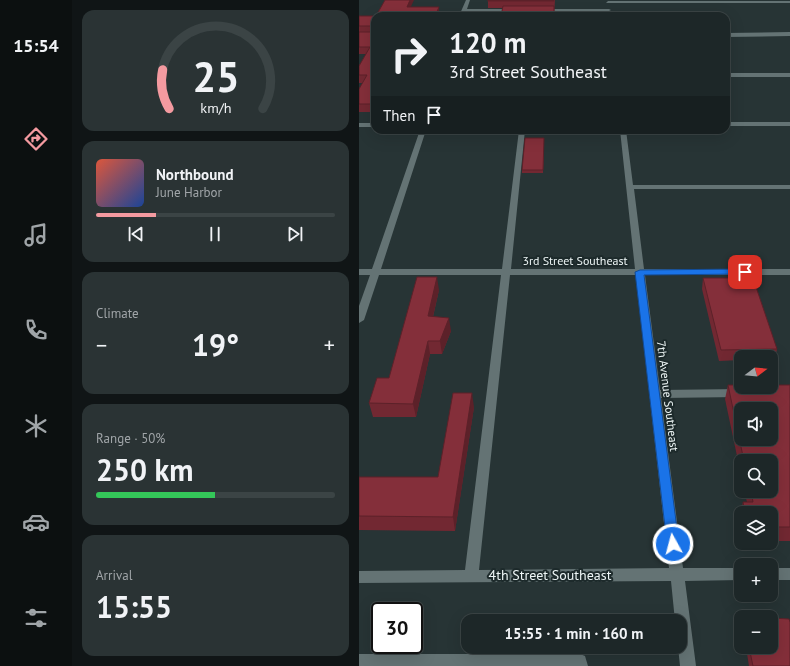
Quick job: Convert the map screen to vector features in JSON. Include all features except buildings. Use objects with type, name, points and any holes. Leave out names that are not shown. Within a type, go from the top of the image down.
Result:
[{"type":"street","points":[[463,12],[468,0]]},
{"type":"street","points":[[609,12],[608,1],[790,2]]},
{"type":"street","points":[[484,12],[525,10]]},
{"type":"street","points":[[533,10],[584,12]]},
{"type":"street","points":[[730,34],[790,34]]},
{"type":"street","points":[[730,75],[790,75]]},
{"type":"street","points":[[730,124],[790,124]]},
{"type":"street","points":[[359,125],[371,125]]},
{"type":"street","points":[[359,320],[422,134]]},
{"type":"street","points":[[471,576],[507,272],[522,134]]},
{"type":"street","name":"7th Avenue Southeast","points":[[623,134],[688,666]]},
{"type":"street","points":[[630,187],[790,187]]},
{"type":"street","name":"3rd Street Southeast","points":[[359,272],[790,272]]},
{"type":"street","points":[[654,394],[734,393]]},
{"type":"street","name":"4th Street Southeast","points":[[359,577],[734,574]]},
{"type":"street","points":[[778,574],[790,574]]},
{"type":"street","points":[[359,661],[579,661],[580,666]]},
{"type":"route","points":[[673,544],[640,272],[745,272]]}]
